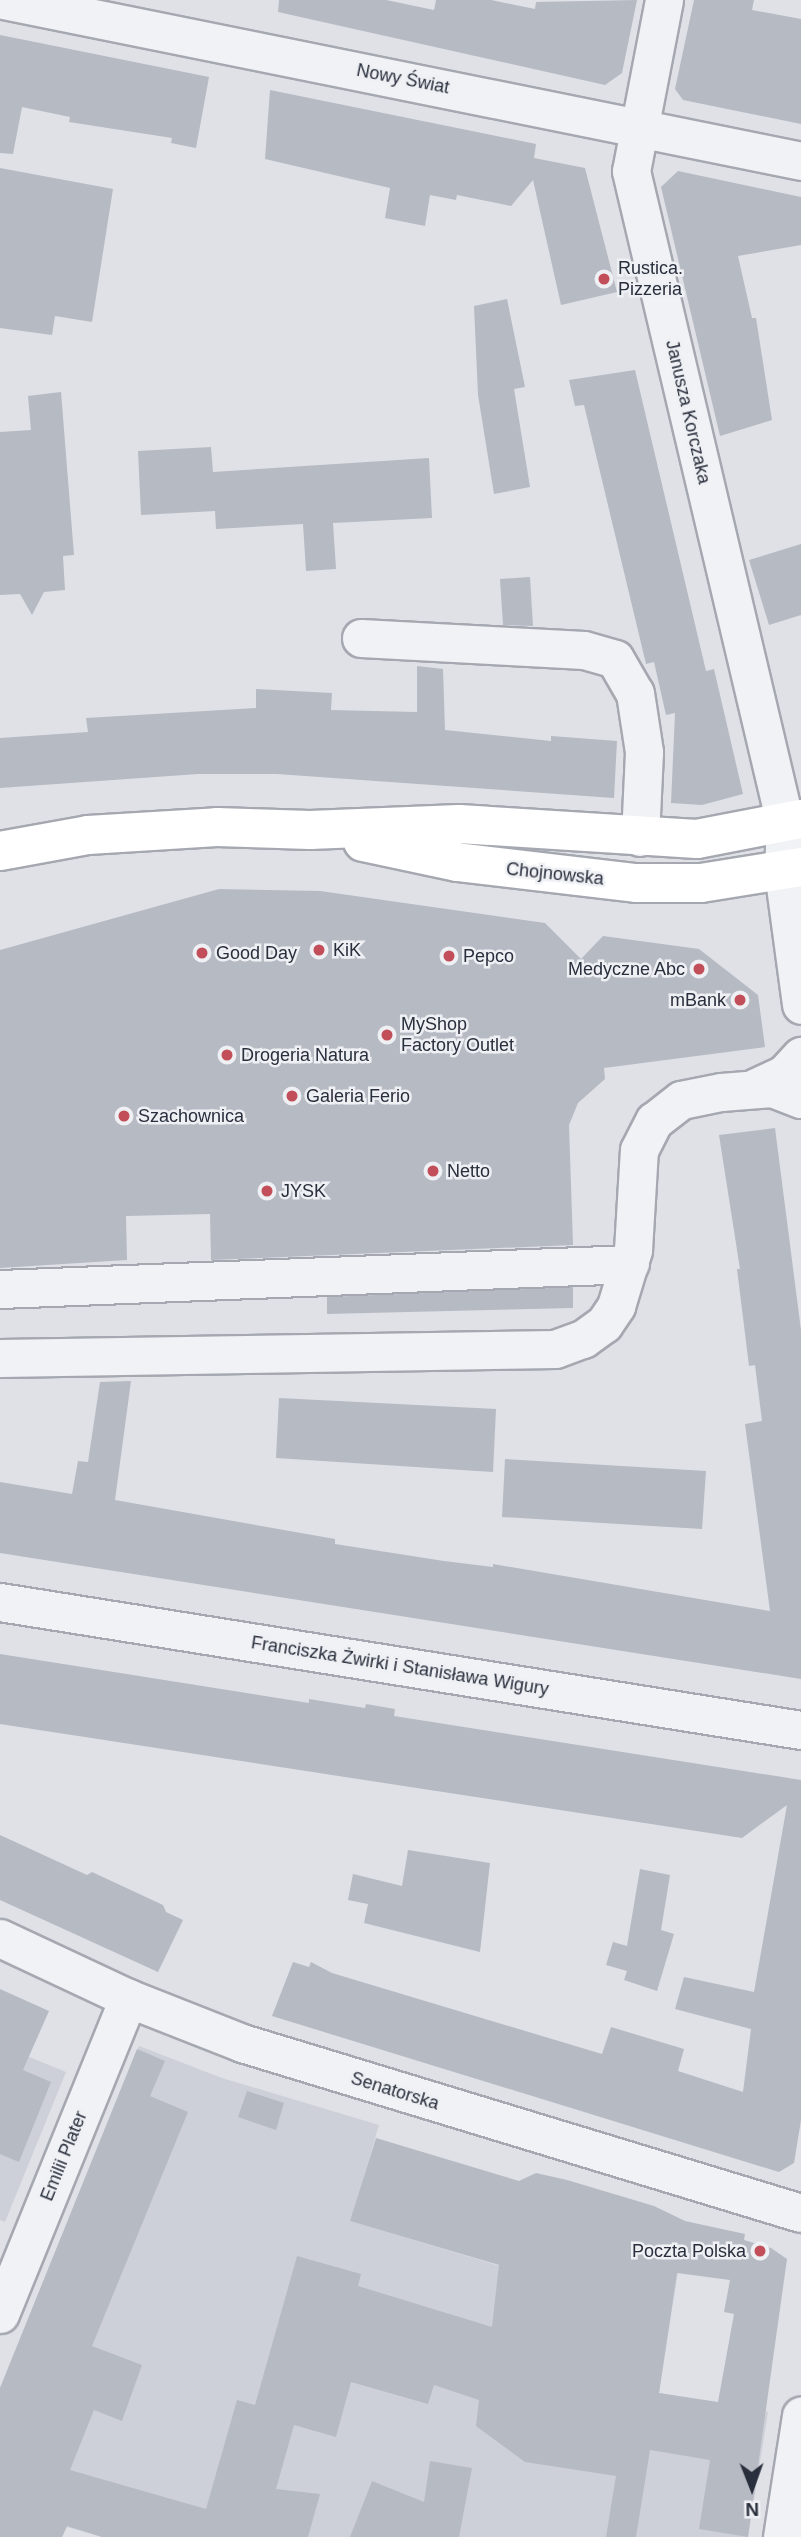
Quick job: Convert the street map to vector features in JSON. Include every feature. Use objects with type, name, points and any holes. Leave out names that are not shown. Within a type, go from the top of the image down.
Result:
[{"type":"main road","name":"Chojnowska","points":[[0,851],[146,830],[310,830],[459,824],[640,838],[794,845]]},
{"type":"main road","name":"Chojnowska","points":[[310,830],[457,862],[636,883],[701,883],[794,845]]},
{"type":"street","name":"Nowy Świat","points":[[4,0],[801,161]]},
{"type":"street","name":"Janusza Korczaka","points":[[664,0],[631,171],[794,845],[801,1005]]},
{"type":"street","points":[[361,638],[584,650],[615,659],[635,694],[644,752],[640,838]]},
{"type":"street","points":[[0,1358],[555,1349],[583,1339],[604,1324],[616,1306],[630,1264],[636,1168],[644,1135],[654,1121],[681,1100],[757,1087],[784,1074],[801,1056]]},
{"type":"street","points":[[757,1087],[787,1091],[801,1099]]},
{"type":"street","points":[[0,1289],[630,1264]]},
{"type":"street","name":"Franciszka Żwirki i Stanisława Wigury","points":[[0,1602],[801,1730]]},
{"type":"street","name":"Senatorska","points":[[0,1938],[128,1998],[294,2060],[801,2213]]},
{"type":"street","name":"Emilii Plater","points":[[0,2314],[128,1998]]},
{"type":"street","points":[[782,2537],[801,2416]]},
{"type":"shaded area","points":[[0,2045],[66,2072],[5,2222],[0,2220]]},
{"type":"shaded area","points":[[139,2046],[222,2078],[379,2125],[351,2221],[500,2266],[681,2252],[659,2393],[768,2412],[748,2537],[102,2537],[67,2527],[62,2537],[0,2537],[0,2388]]},
{"type":"building","points":[[279,0],[386,0],[434,10],[436,0],[491,0],[535,9],[536,2],[637,0],[622,73],[605,85],[278,12]]},
{"type":"building","points":[[694,0],[754,0],[752,10],[801,19],[801,124],[683,100],[675,89]]},
{"type":"building","points":[[0,35],[209,77],[196,148],[171,143],[172,138],[69,122],[70,117],[22,107],[13,154],[0,153]]},
{"type":"building","points":[[270,90],[536,144],[534,158],[585,168],[617,292],[561,305],[533,180],[511,206],[457,195],[456,200],[430,195],[425,226],[385,218],[390,188],[265,159]]},
{"type":"building","points":[[0,168],[113,189],[92,322],[55,316],[52,335],[0,328]]},
{"type":"building","points":[[678,171],[801,197],[801,245],[738,256],[752,318],[756,318],[772,420],[720,436],[661,187]]},
{"type":"building","points":[[507,299],[525,387],[514,389],[530,487],[494,494],[478,395],[474,306]]},
{"type":"building","points":[[635,370],[706,671],[714,669],[743,794],[702,805],[671,803],[675,713],[666,715],[654,662],[646,664],[584,405],[575,406],[569,380]]},
{"type":"building","points":[[61,392],[74,555],[63,556],[65,590],[44,592],[32,615],[20,594],[0,595],[0,432],[31,430],[28,396]]},
{"type":"building","points":[[211,447],[213,472],[429,458],[432,518],[333,523],[336,569],[306,571],[303,524],[216,529],[215,511],[141,515],[138,451]]},
{"type":"building","points":[[801,544],[801,615],[769,625],[749,560]]},
{"type":"building","points":[[530,577],[533,626],[503,625],[500,579]]},
{"type":"building","points":[[417,666],[443,669],[445,730],[551,741],[551,736],[617,741],[614,798],[277,774],[198,774],[0,788],[0,738],[88,732],[86,718],[256,708],[256,689],[332,693],[331,710],[417,712]]},
{"type":"building","name":"Galeria Ferio","points":[[219,889],[320,891],[545,923],[581,959],[603,936],[699,949],[758,995],[765,1047],[604,1068],[605,1079],[578,1103],[569,1125],[573,1245],[211,1260],[210,1214],[126,1216],[127,1260],[0,1268],[0,950]]},
{"type":"building","points":[[775,1128],[801,1330],[801,1679],[0,1553],[0,1482],[72,1494],[78,1461],[88,1462],[100,1382],[131,1381],[115,1500],[335,1539],[335,1544],[444,1561],[493,1567],[493,1564],[770,1611],[745,1424],[762,1421],[755,1365],[749,1366],[737,1269],[740,1269],[719,1135]]},
{"type":"building","points":[[573,1287],[573,1308],[327,1314],[327,1297]]},
{"type":"building","points":[[279,1398],[496,1409],[493,1472],[276,1458]]},
{"type":"building","points":[[505,1459],[706,1471],[702,1529],[502,1517]]},
{"type":"building","points":[[0,1654],[309,1703],[309,1699],[365,1708],[366,1704],[395,1709],[394,1716],[801,1780],[801,2120],[794,2163],[779,2172],[272,2016],[293,1962],[309,1967],[311,1962],[332,1973],[602,2054],[611,2027],[684,2049],[678,2071],[743,2092],[751,2029],[675,2009],[684,1977],[754,1992],[787,1805],[742,1838],[0,1724]]},
{"type":"building","points":[[0,1835],[87,1875],[92,1872],[163,1905],[166,1912],[183,1920],[158,1972],[0,1900]]},
{"type":"building","points":[[408,1850],[490,1863],[480,1952],[364,1923],[368,1904],[348,1900],[353,1874],[402,1886]]},
{"type":"building","points":[[640,1869],[670,1875],[661,1930],[674,1934],[657,1991],[624,1980],[627,1971],[606,1965],[613,1942],[627,1946]]},
{"type":"building","points":[[0,1989],[49,2011],[23,2070],[51,2082],[19,2162],[0,2154]]},
{"type":"building","points":[[137,2049],[165,2061],[150,2096],[188,2112],[92,2346],[142,2365],[122,2421],[94,2410],[70,2470],[206,2509],[237,2400],[255,2405],[297,2256],[361,2274],[358,2286],[492,2327],[499,2265],[350,2221],[376,2138],[519,2181],[536,2173],[567,2180],[654,2206],[685,2221],[745,2234],[744,2240],[771,2248],[787,2259],[748,2537],[699,2529],[710,2460],[650,2450],[636,2537],[606,2537],[616,2476],[525,2462],[476,2426],[479,2400],[434,2385],[428,2404],[351,2382],[336,2437],[294,2425],[276,2489],[320,2494],[308,2537],[102,2537],[67,2526],[62,2537],[0,2537],[0,2388]],"holes":[[[677,2273],[730,2280],[724,2312],[734,2314],[718,2402],[659,2393]]]},
{"type":"building","points":[[247,2091],[284,2103],[276,2130],[238,2117]]},
{"type":"building","points":[[430,2461],[472,2468],[459,2537],[350,2537],[372,2481],[424,2502]]},
{"type":"place","name":"Rustica. Pizzeria","points":[[604,279]]},
{"type":"place","name":"KiK","points":[[319,950]]},
{"type":"place","name":"Good Day","points":[[202,953]]},
{"type":"place","name":"Pepco","points":[[449,956]]},
{"type":"place","name":"Medyczne Abc","points":[[699,969]]},
{"type":"place","name":"mBank","points":[[740,1000]]},
{"type":"place","name":"MyShop Factory Outlet","points":[[387,1035]]},
{"type":"place","name":"Drogeria Natura","points":[[227,1055]]},
{"type":"place","name":"Galeria Ferio","points":[[292,1096]]},
{"type":"place","name":"Szachownica","points":[[124,1116]]},
{"type":"place","name":"Netto","points":[[433,1171]]},
{"type":"place","name":"JYSK","points":[[267,1191]]},
{"type":"place","name":"Poczta Polska","points":[[760,2251]]}]
